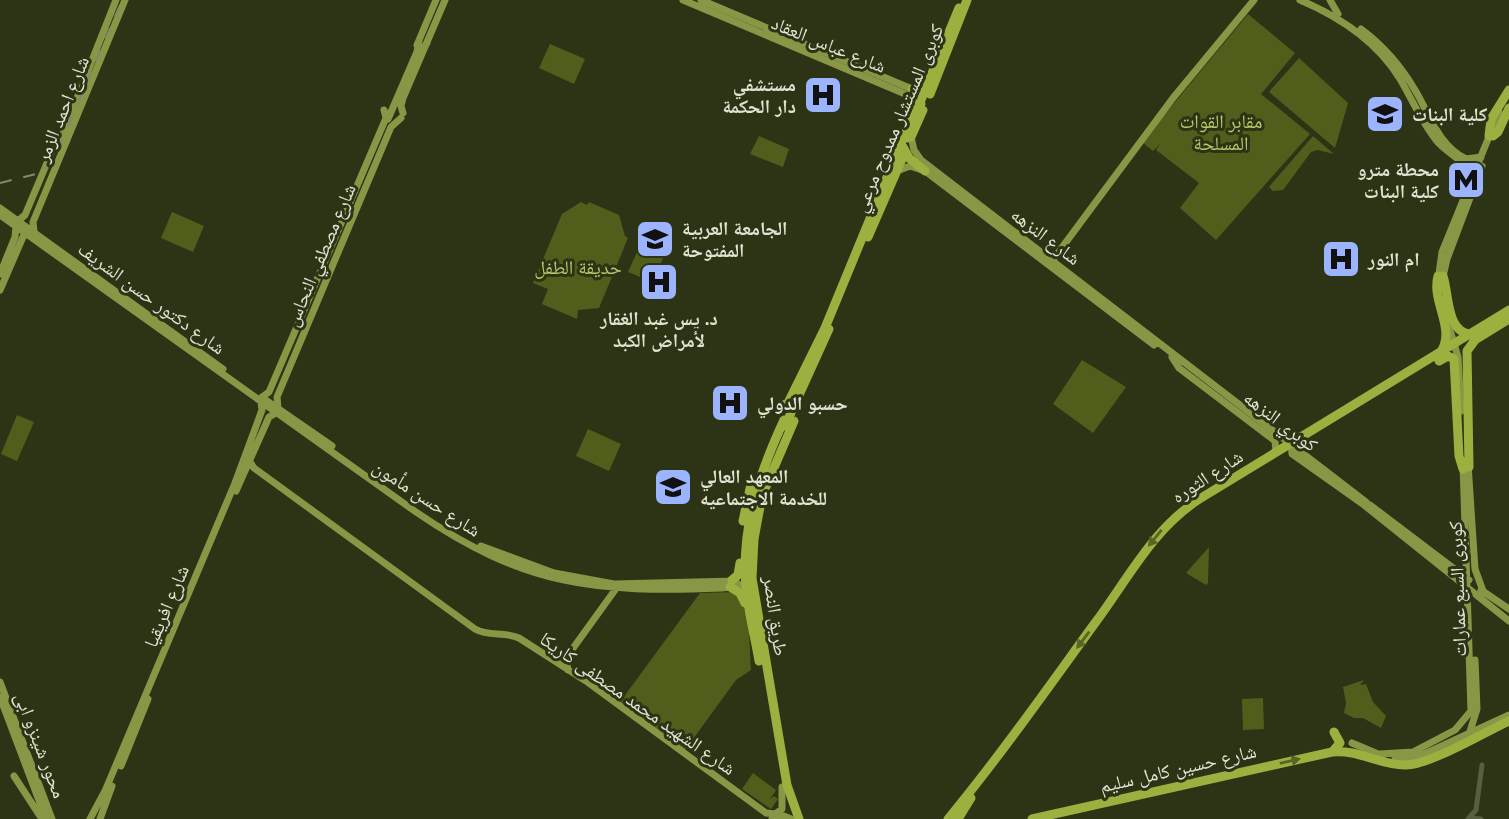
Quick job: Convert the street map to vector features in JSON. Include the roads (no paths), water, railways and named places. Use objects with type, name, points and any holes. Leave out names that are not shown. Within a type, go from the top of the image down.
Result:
[{"type":"highway","name":"طريق النصر","points":[[870,227],[895,155],[918,111],[960,11]]},
{"type":"highway","name":"كوبرى المستشار ممدوح مرعي","points":[[870,227],[960,11]]},
{"type":"highway","points":[[918,111],[920,98],[912,89],[929,85]]},
{"type":"highway","points":[[1509,90],[1491,119],[1491,136],[1499,132],[1509,108]]},
{"type":"highway","points":[[906,135],[905,154],[931,173]]},
{"type":"highway","points":[[895,155],[900,155],[902,159],[897,171]]},
{"type":"highway","name":"طريق النصر","points":[[787,816],[762,665],[752,577],[757,521],[766,485],[826,331],[897,171]]},
{"type":"highway","points":[[1440,280],[1436,295],[1445,325],[1457,400],[1459,458],[1466,463]]},
{"type":"highway","points":[[1440,280],[1467,345],[1466,463]]},
{"type":"highway","points":[[1434,304],[1437,317],[1453,334],[1458,328]]},
{"type":"highway","points":[[1467,345],[1509,310]]},
{"type":"highway","points":[[1296,442],[1307,433],[1509,319]]},
{"type":"highway","name":"طريق النصر","points":[[799,819],[787,785],[762,665],[744,599],[733,585],[740,569],[742,530],[751,484],[775,431],[777,411],[788,402],[826,331]]},
{"type":"highway","points":[[762,665],[750,593],[749,538],[759,488],[792,420],[826,331]]},
{"type":"highway","points":[[762,665],[747,594],[746,546],[755,494],[771,446],[826,331]]},
{"type":"highway","name":"شارع الثوره","points":[[948,819],[1161,531],[1194,503],[1276,452],[1449,354]]},
{"type":"highway","points":[[1457,400],[1468,399]]},
{"type":"highway","points":[[788,402],[798,406]]},
{"type":"highway","points":[[757,521],[759,485],[792,420]]},
{"type":"highway","points":[[775,431],[784,425],[786,435]]},
{"type":"highway","points":[[742,530],[771,446]]},
{"type":"highway","points":[[740,569],[752,577],[746,587],[744,599]]},
{"type":"highway","name":"شارع حسين كامل سليم","points":[[1032,819],[1352,747],[1386,762],[1410,765],[1509,721]]},
{"type":"highway","points":[[1332,752],[1340,744],[1334,732]]},
{"type":"highway","points":[[958,819],[971,798],[972,789]]},
{"type":"main road","name":"شارع احمد الزمر","points":[[103,42],[116,0]]},
{"type":"main road","name":"شارع احمد الزمر","points":[[32,234],[33,221],[62,142],[98,53],[125,0]]},
{"type":"main road","name":"شارع مصطفي النحاس","points":[[269,405],[271,387],[357,190],[387,125],[402,115],[403,98],[436,0]]},
{"type":"main road","name":"شارع مصطفي النحاس","points":[[269,405],[276,400],[370,178],[387,125],[385,108],[395,95],[445,0]]},
{"type":"main road","name":"شارع عباس العقاد","points":[[682,0],[912,95],[917,99],[918,111]]},
{"type":"main road","name":"شارع عباس العقاد","points":[[701,0],[912,89]]},
{"type":"main road","points":[[1052,261],[1148,133],[1254,0]]},
{"type":"main road","points":[[1221,43],[1261,0]]},
{"type":"main road","points":[[1300,0],[1342,21],[1361,34],[1388,62],[1434,138],[1455,159],[1466,162],[1480,157]]},
{"type":"main road","points":[[1330,0],[1338,13]]},
{"type":"main road","points":[[1316,1],[1338,13],[1378,43],[1407,78],[1443,141],[1466,162],[1472,178]]},
{"type":"main road","points":[[370,178],[423,42]]},
{"type":"main road","points":[[357,190],[423,42]]},
{"type":"main road","points":[[1407,78],[1410,88],[1407,91]]},
{"type":"main road","points":[[1414,104],[1413,95],[1416,92]]},
{"type":"main road","points":[[395,95],[398,99],[403,98]]},
{"type":"main road","points":[[1483,591],[1475,569],[1468,506],[1463,360],[1440,280],[1441,256],[1480,157],[1509,99]]},
{"type":"main road","points":[[1440,280],[1491,136]]},
{"type":"main road","name":"شارع احمد الزمر","points":[[26,215],[55,144],[62,142]]},
{"type":"main road","points":[[0,283],[62,142]]},
{"type":"main road","points":[[897,171],[912,166],[931,173]]},
{"type":"main road","name":"شارع النزهه","points":[[931,173],[1052,261],[1175,358]]},
{"type":"main road","name":"شارع النزهه","points":[[966,198],[1269,430],[1296,442],[1308,461],[1491,601]]},
{"type":"main road","points":[[0,208],[17,223],[19,241],[0,299]]},
{"type":"main road","points":[[0,215],[17,223]]},
{"type":"main road","points":[[17,223],[26,215],[28,220],[33,221]]},
{"type":"main road","name":"شارع دكتور حسن الشريف","points":[[17,223],[269,405]]},
{"type":"main road","points":[[0,274],[19,241],[32,234]]},
{"type":"main road","points":[[0,290],[19,241]]},
{"type":"main road","points":[[236,485],[281,377],[302,318]]},
{"type":"main road","points":[[281,377],[304,333]]},
{"type":"main road","name":"كوبري النزهه","points":[[1175,358],[1365,504]]},
{"type":"main road","points":[[271,387],[274,393],[279,393]]},
{"type":"main road","name":"شارع افريقيا","points":[[96,819],[134,716],[146,711],[236,485],[259,417],[269,405]]},
{"type":"main road","name":"شارع افريقيا","points":[[236,485],[250,468],[267,421],[269,405]]},
{"type":"main road","name":"شارع حسن مأمون","points":[[269,405],[455,533],[541,572],[614,589],[733,585],[752,577]]},
{"type":"main road","points":[[259,417],[264,416],[267,421]]},
{"type":"main road","name":"شارع النزهه","points":[[1269,430],[1276,442],[1276,452]]},
{"type":"main road","name":"شارع الشهيد محمد مصطفى كاريكا","points":[[250,468],[477,630],[517,637],[563,664],[762,816],[771,819],[787,816]]},
{"type":"main road","name":"شارع النزهه","points":[[1365,504],[1460,569],[1491,601]]},
{"type":"main road","points":[[1468,506],[1462,513],[1460,569],[1470,574],[1475,569]]},
{"type":"main road","name":"كوبرى السبع عمارات","points":[[1467,741],[1472,718],[1473,669],[1468,506]]},
{"type":"main road","name":"شارع الشهيد محمد مصطفى كاريكا","points":[[340,533],[475,633],[488,638],[518,640],[685,757]]},
{"type":"main road","name":"شارع حسن مأمون","points":[[553,576],[629,585],[733,585]]},
{"type":"main road","points":[[563,664],[614,589]]},
{"type":"main road","points":[[1491,601],[1509,615]]},
{"type":"main road","name":"محور شينزو ابى","points":[[0,682],[52,819]]},
{"type":"main road","name":"محور شينزو ابى","points":[[0,696],[44,819]]},
{"type":"main road","points":[[134,716],[146,711]]},
{"type":"main road","points":[[1352,747],[1391,758],[1416,758],[1509,715]]},
{"type":"main road","points":[[1380,754],[1413,752],[1472,718]]},
{"type":"main road","points":[[14,775],[44,819]]},
{"type":"main road","points":[[782,787],[787,816]]},
{"type":"railway","points":[[0,183],[40,173],[53,162],[122,0]]},
{"type":"place","name":"مستشفي دار الحكمة","points":[[823,95]]},
{"type":"place","name":"كلية البنات","points":[[1385,114]]},
{"type":"place","name":"محطة مترو كلية البنات","points":[[1466,180]]},
{"type":"place","name":"الجامعة العربية المفتوحة","points":[[655,239]]},
{"type":"place","name":"ام النور","points":[[1341,259]]},
{"type":"place","name":"د. يس غبد الغقار لأمراض الكبد","points":[[659,282]]},
{"type":"place","name":"حسبو الدولي","points":[[730,403]]},
{"type":"place","name":"المعهد العالي للخدمة الاجتماعيه","points":[[673,487]]},
{"type":"park label","name":"مقابر القوات المسلحة","points":[[1221,132]]},
{"type":"park label","name":"حديقة الطفل","points":[[578,267]]}]
